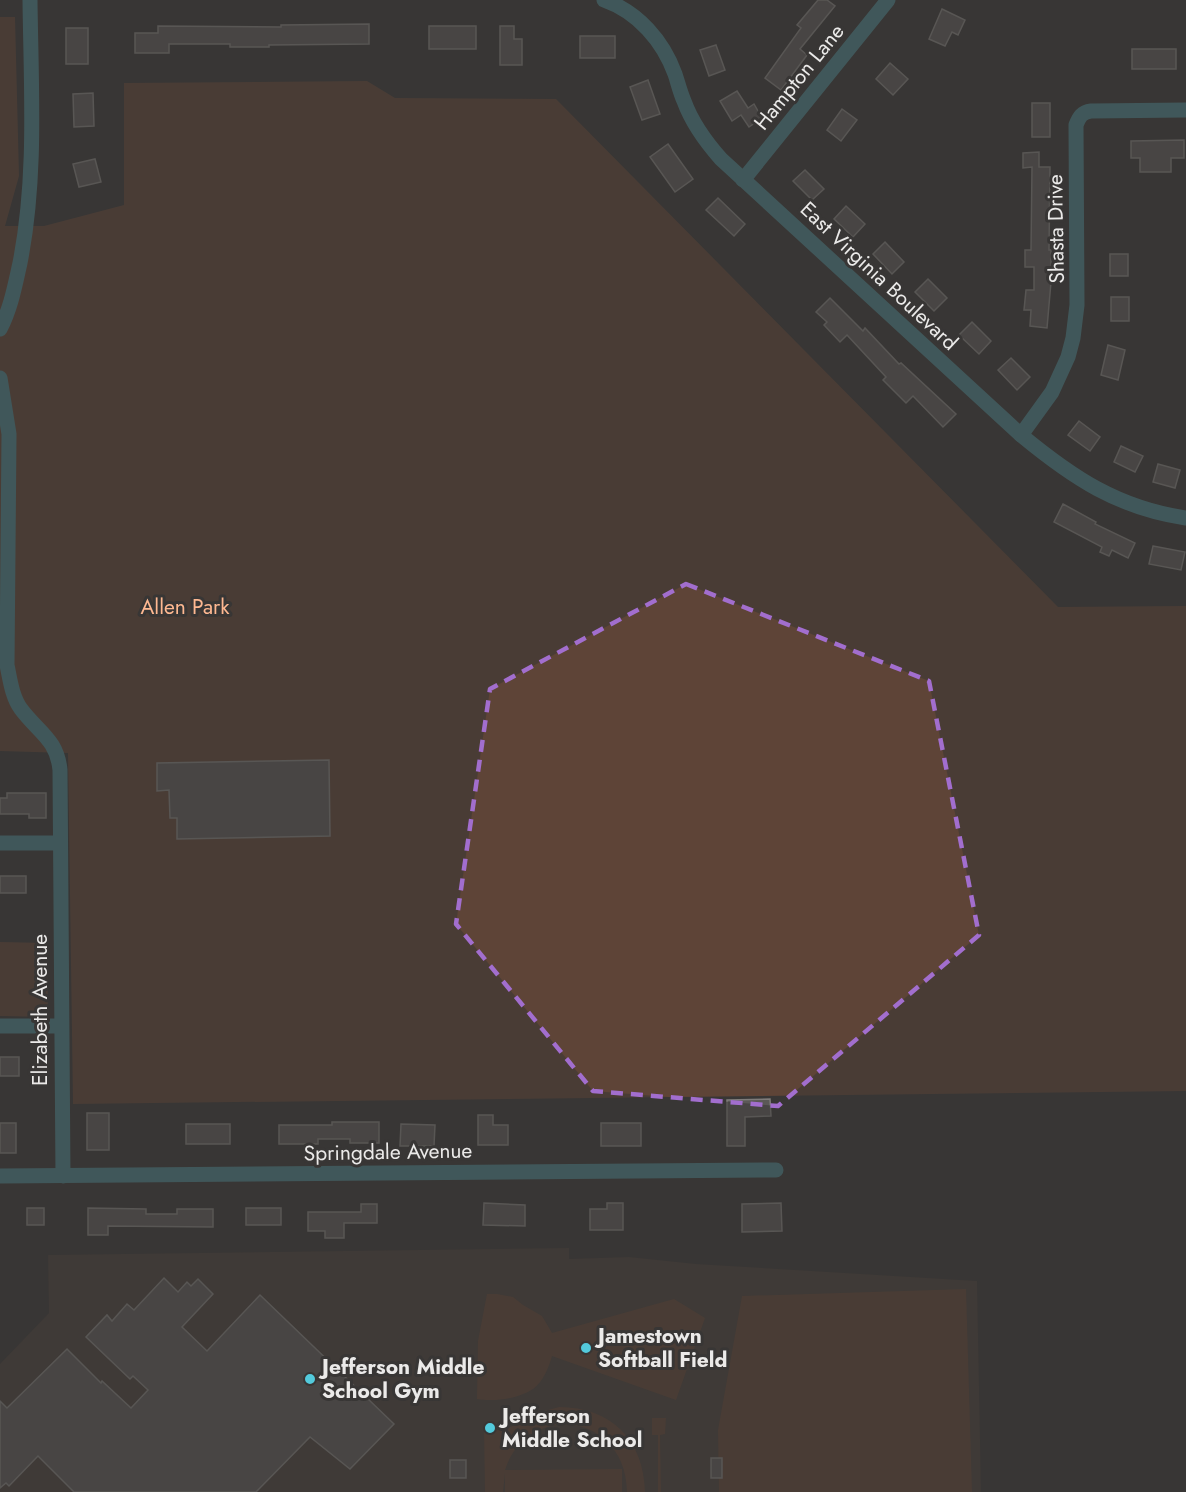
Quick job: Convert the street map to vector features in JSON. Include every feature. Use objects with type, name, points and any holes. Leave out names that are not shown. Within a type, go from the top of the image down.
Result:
[{"type":"street","points":[[1,328],[9,310],[18,272],[31,189],[30,0]]},
{"type":"street","name":"East Virginia Boulevard","points":[[604,0],[630,14],[650,30],[664,50],[695,124],[721,159],[1021,435],[1057,464],[1101,492],[1154,511],[1186,518]]},
{"type":"street","name":"Hampton Lane","points":[[743,180],[888,0]]},
{"type":"street","name":"Shasta Drive","points":[[1021,435],[1053,392],[1068,357],[1073,338],[1077,305],[1076,125],[1078,119],[1085,112],[1091,111],[1186,110]]},
{"type":"street","name":"Elizabeth Avenue","points":[[0,378],[9,434],[7,664],[12,690],[20,708],[55,747],[59,756],[63,1176]]},
{"type":"street","points":[[0,843],[60,843]]},
{"type":"street","points":[[0,1026],[61,1026]]},
{"type":"street","name":"Springdale Avenue","points":[[0,1176],[776,1170]]},
{"type":"highlighted area","points":[[686,584],[929,681],[979,935],[778,1106],[593,1091],[456,924],[490,689]]},
{"type":"shaded area","name":"Jefferson Middle School","points":[[569,1248],[569,1259],[629,1257],[696,1264],[977,1281],[981,1492],[0,1492],[0,1364],[49,1313],[48,1255]]},
{"type":"green space","name":"Allen Park","points":[[0,17],[15,17],[19,176],[5,226],[44,226],[124,205],[124,83],[367,81],[395,98],[556,99],[1058,607],[1186,606],[1186,1091],[73,1104],[68,753],[0,751]]},
{"type":"green space","points":[[0,942],[47,943],[48,1017],[0,1016]]},
{"type":"green space","points":[[966,1289],[972,1492],[719,1492],[718,1430],[742,1296]]},
{"type":"green space","name":"Jamestown Softball Field","points":[[487,1294],[513,1297],[542,1316],[552,1333],[674,1299],[705,1318],[676,1400],[552,1356],[543,1378],[533,1389],[513,1397],[484,1400],[477,1399],[478,1341]]},
{"type":"green space","points":[[559,1407],[594,1413],[609,1420],[621,1430],[631,1442],[638,1457],[645,1492],[627,1492],[622,1465],[611,1445],[594,1432],[574,1425],[553,1426],[533,1433],[517,1448],[505,1470],[622,1469],[622,1492],[505,1492],[505,1473],[503,1492],[485,1492],[484,1427],[511,1427],[530,1415]]},
{"type":"green space","points":[[652,1418],[666,1418],[665,1434],[660,1435],[661,1492],[658,1492],[658,1435],[652,1435]]},
{"type":"building","points":[[818,0],[827,0],[835,6],[800,49],[807,55],[781,90],[765,78],[801,28],[797,25]]},
{"type":"building","points":[[942,9],[965,20],[958,35],[952,32],[945,46],[929,39]]},
{"type":"building","points":[[369,24],[369,44],[230,47],[230,44],[169,44],[169,53],[135,53],[135,33],[158,33],[158,26],[281,27],[281,25]]},
{"type":"building","points":[[429,26],[476,26],[476,49],[429,49]]},
{"type":"building","points":[[500,26],[514,26],[514,39],[522,39],[522,65],[500,65]]},
{"type":"building","points":[[66,28],[88,28],[88,64],[66,64]]},
{"type":"building","points":[[580,36],[615,36],[615,58],[580,58]]},
{"type":"building","points":[[716,45],[725,70],[709,76],[700,50]]},
{"type":"building","points":[[1132,49],[1176,49],[1176,69],[1132,69]]},
{"type":"building","points":[[890,63],[908,79],[893,95],[876,79]]},
{"type":"building","points":[[648,80],[660,114],[642,120],[630,87]]},
{"type":"building","points":[[737,91],[748,108],[754,104],[762,118],[749,127],[741,115],[732,121],[720,101]]},
{"type":"building","points":[[93,93],[94,126],[74,127],[73,94]]},
{"type":"building","points":[[1032,103],[1050,103],[1050,137],[1032,137]]},
{"type":"building","points":[[842,109],[857,120],[841,141],[827,130]]},
{"type":"building","points":[[1184,140],[1184,158],[1171,158],[1171,172],[1140,172],[1140,158],[1131,158],[1131,141]]},
{"type":"building","points":[[668,144],[693,179],[675,192],[650,157]]},
{"type":"building","points":[[1039,152],[1039,167],[1050,167],[1051,282],[1047,328],[1030,326],[1031,310],[1024,310],[1026,290],[1034,290],[1034,267],[1025,267],[1025,250],[1031,250],[1032,167],[1023,168],[1023,153]]},
{"type":"building","points":[[95,159],[101,182],[79,187],[73,164]]},
{"type":"building","points":[[805,170],[824,189],[812,200],[793,181]]},
{"type":"building","points":[[718,198],[745,224],[734,236],[706,210]]},
{"type":"building","points":[[846,206],[865,224],[853,237],[834,219]]},
{"type":"building","points":[[885,242],[904,262],[892,274],[873,254]]},
{"type":"building","points":[[1110,254],[1128,254],[1128,276],[1110,276]]},
{"type":"building","points":[[928,279],[947,298],[934,311],[915,292]]},
{"type":"building","points":[[1111,297],[1129,297],[1129,321],[1111,321]]},
{"type":"building","points":[[830,298],[863,331],[865,328],[899,364],[901,363],[956,414],[943,427],[913,396],[906,403],[883,380],[886,377],[847,335],[840,342],[824,325],[827,322],[816,312]]},
{"type":"building","points":[[972,322],[991,341],[979,354],[959,335]]},
{"type":"building","points":[[1108,345],[1125,350],[1118,380],[1101,375]]},
{"type":"building","points":[[1011,358],[1030,377],[1017,390],[998,370]]},
{"type":"building","points":[[1079,421],[1100,437],[1090,451],[1068,435]]},
{"type":"building","points":[[1121,446],[1143,456],[1135,472],[1114,462]]},
{"type":"building","points":[[1158,464],[1180,470],[1175,488],[1153,482]]},
{"type":"building","points":[[1063,504],[1096,522],[1095,524],[1135,543],[1128,558],[1112,550],[1109,556],[1100,552],[1102,547],[1054,522]]},
{"type":"building","points":[[1153,546],[1185,552],[1181,570],[1149,564]]},
{"type":"building","points":[[329,760],[330,836],[177,839],[177,818],[170,818],[169,790],[157,791],[157,763]]},
{"type":"building","points":[[7,793],[46,793],[46,818],[29,818],[29,814],[0,814],[0,798],[7,798]]},
{"type":"building","points":[[0,876],[26,876],[26,893],[0,893]]},
{"type":"building","points":[[0,1057],[19,1057],[19,1076],[0,1076]]},
{"type":"building","points":[[770,1099],[771,1116],[745,1117],[745,1146],[727,1146],[727,1100]]},
{"type":"building","points":[[87,1113],[109,1113],[109,1150],[87,1150]]},
{"type":"building","points":[[478,1115],[493,1115],[493,1125],[508,1125],[508,1145],[478,1145]]},
{"type":"building","points":[[332,1122],[379,1122],[379,1143],[350,1143],[350,1139],[318,1139],[318,1144],[279,1144],[279,1125],[332,1125]]},
{"type":"building","points":[[0,1123],[16,1123],[16,1153],[0,1153]]},
{"type":"building","points":[[601,1123],[641,1123],[641,1146],[601,1146]]},
{"type":"building","points":[[186,1124],[230,1124],[230,1144],[186,1144]]},
{"type":"building","points":[[401,1124],[435,1125],[434,1146],[400,1146]]},
{"type":"building","points":[[484,1203],[525,1205],[525,1226],[483,1225]]},
{"type":"building","points":[[607,1203],[623,1203],[623,1230],[590,1230],[590,1209],[607,1209]]},
{"type":"building","points":[[781,1203],[782,1231],[742,1232],[742,1204]]},
{"type":"building","points":[[361,1204],[377,1204],[377,1223],[344,1223],[344,1238],[325,1238],[325,1231],[308,1231],[308,1212],[361,1212]]},
{"type":"building","points":[[27,1208],[44,1208],[44,1225],[27,1225]]},
{"type":"building","points":[[88,1208],[146,1209],[146,1214],[177,1214],[177,1209],[213,1209],[213,1227],[108,1226],[108,1235],[88,1235]]},
{"type":"building","points":[[246,1208],[281,1208],[281,1225],[246,1225]]},
{"type":"building","points":[[164,1278],[178,1292],[187,1282],[191,1286],[198,1279],[213,1294],[182,1327],[207,1351],[260,1295],[394,1424],[350,1469],[310,1437],[256,1492],[74,1492],[38,1456],[9,1486],[6,1483],[0,1488],[0,1401],[7,1408],[67,1349],[101,1383],[102,1381],[131,1408],[148,1390],[133,1376],[130,1379],[86,1337],[107,1315],[112,1321],[127,1304],[134,1310]]},
{"type":"building","points":[[711,1458],[722,1458],[722,1478],[711,1478]]},
{"type":"building","points":[[450,1460],[466,1460],[466,1478],[450,1478]]},
{"type":"place","name":"Jamestown Softball Field","points":[[586,1348]]},
{"type":"place","name":"Jefferson Middle School Gym","points":[[310,1379]]},
{"type":"place","name":"Jefferson Middle School","points":[[490,1428]]}]
